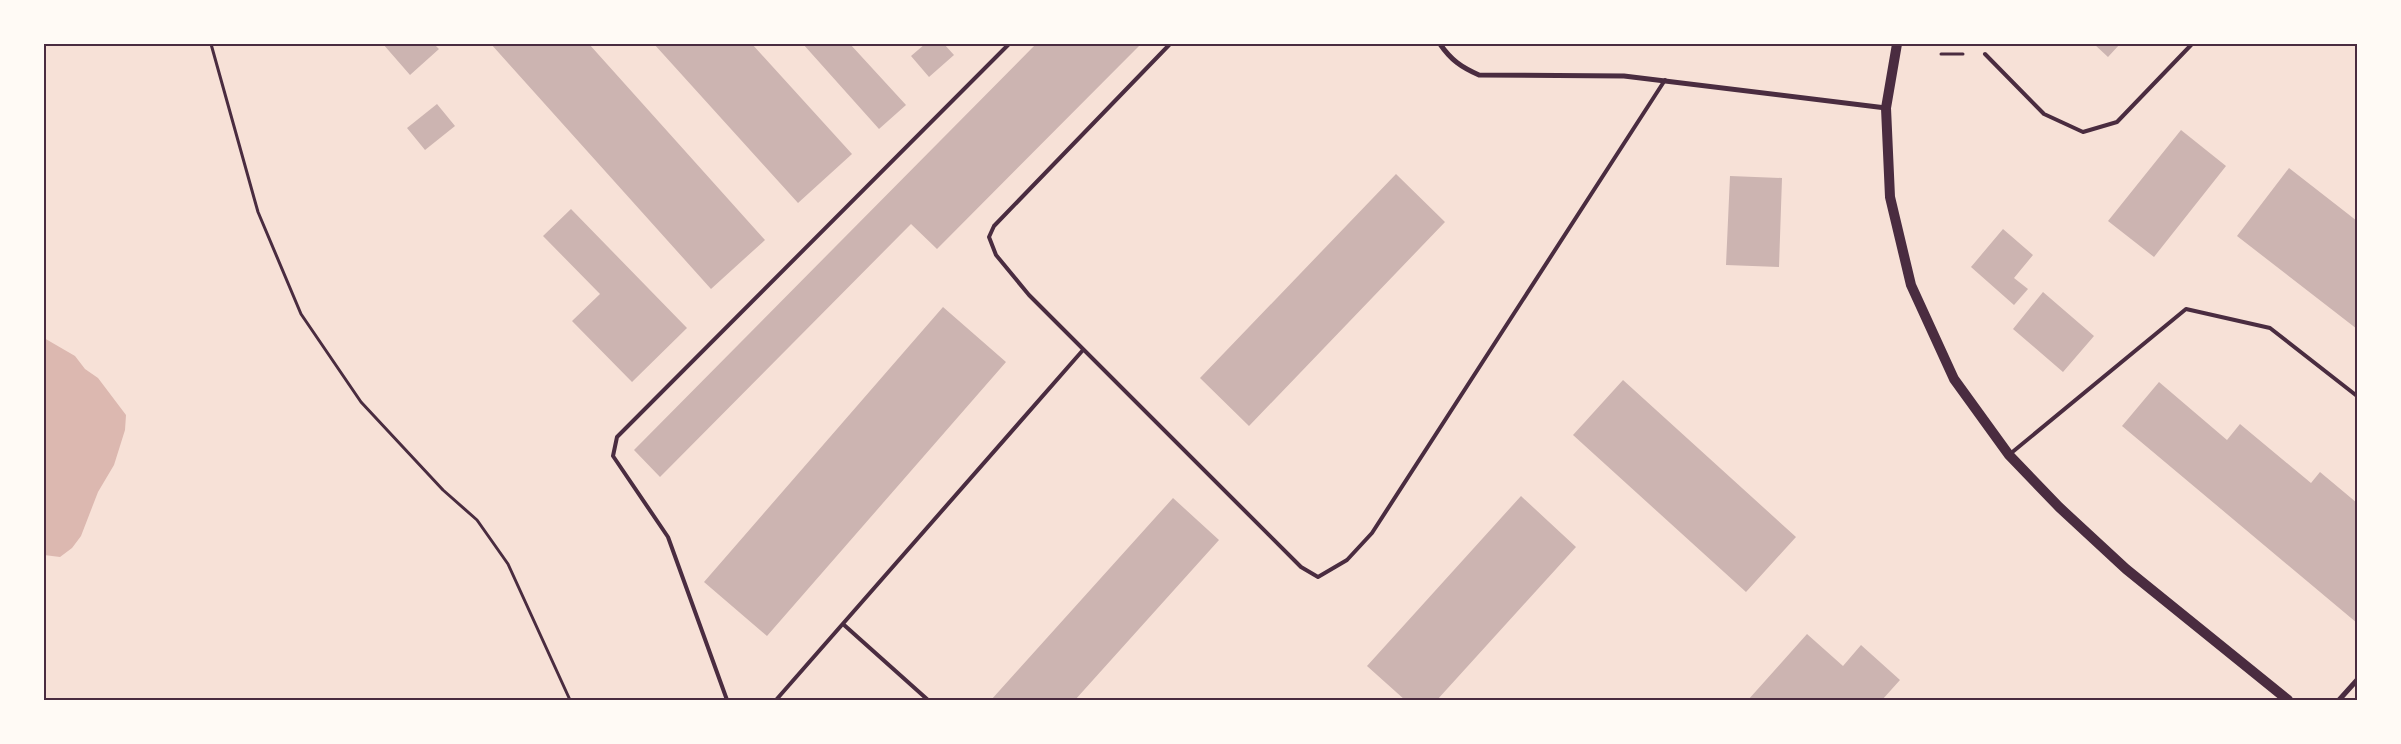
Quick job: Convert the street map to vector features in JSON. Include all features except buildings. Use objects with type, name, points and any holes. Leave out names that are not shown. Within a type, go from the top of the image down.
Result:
[{"type":"main road","points":[[1897,44],[1886,108],[1890,197],[1910,285],[1954,379],[2009,455],[2058,507],[2126,569],[2288,700]]},
{"type":"street","points":[[1440,44],[1449,57],[1460,66],[1479,75],[1624,76],[1886,108]]},
{"type":"street","points":[[2339,700],[2357,680]]},
{"type":"lane","points":[[727,700],[668,537],[614,456],[617,437],[1009,44]]},
{"type":"lane","points":[[1170,44],[994,226],[989,237],[996,255],[1029,295],[1301,567],[1318,577],[1348,560],[1372,533],[1665,80]]},
{"type":"lane","points":[[1985,54],[2044,114],[2083,132],[2118,122],[2192,44]]},
{"type":"lane","points":[[2009,455],[2186,308],[2270,328],[2357,396]]},
{"type":"lane","points":[[776,700],[1083,350]]},
{"type":"lane","points":[[843,624],[928,700]]},
{"type":"path","points":[[211,44],[258,212],[301,314],[361,402],[443,490],[477,520],[508,564],[570,700]]},
{"type":"shaded area","points":[[44,338],[75,356],[85,369],[98,378],[126,415],[125,430],[114,465],[98,492],[81,536],[72,548],[60,557],[44,555]]}]
